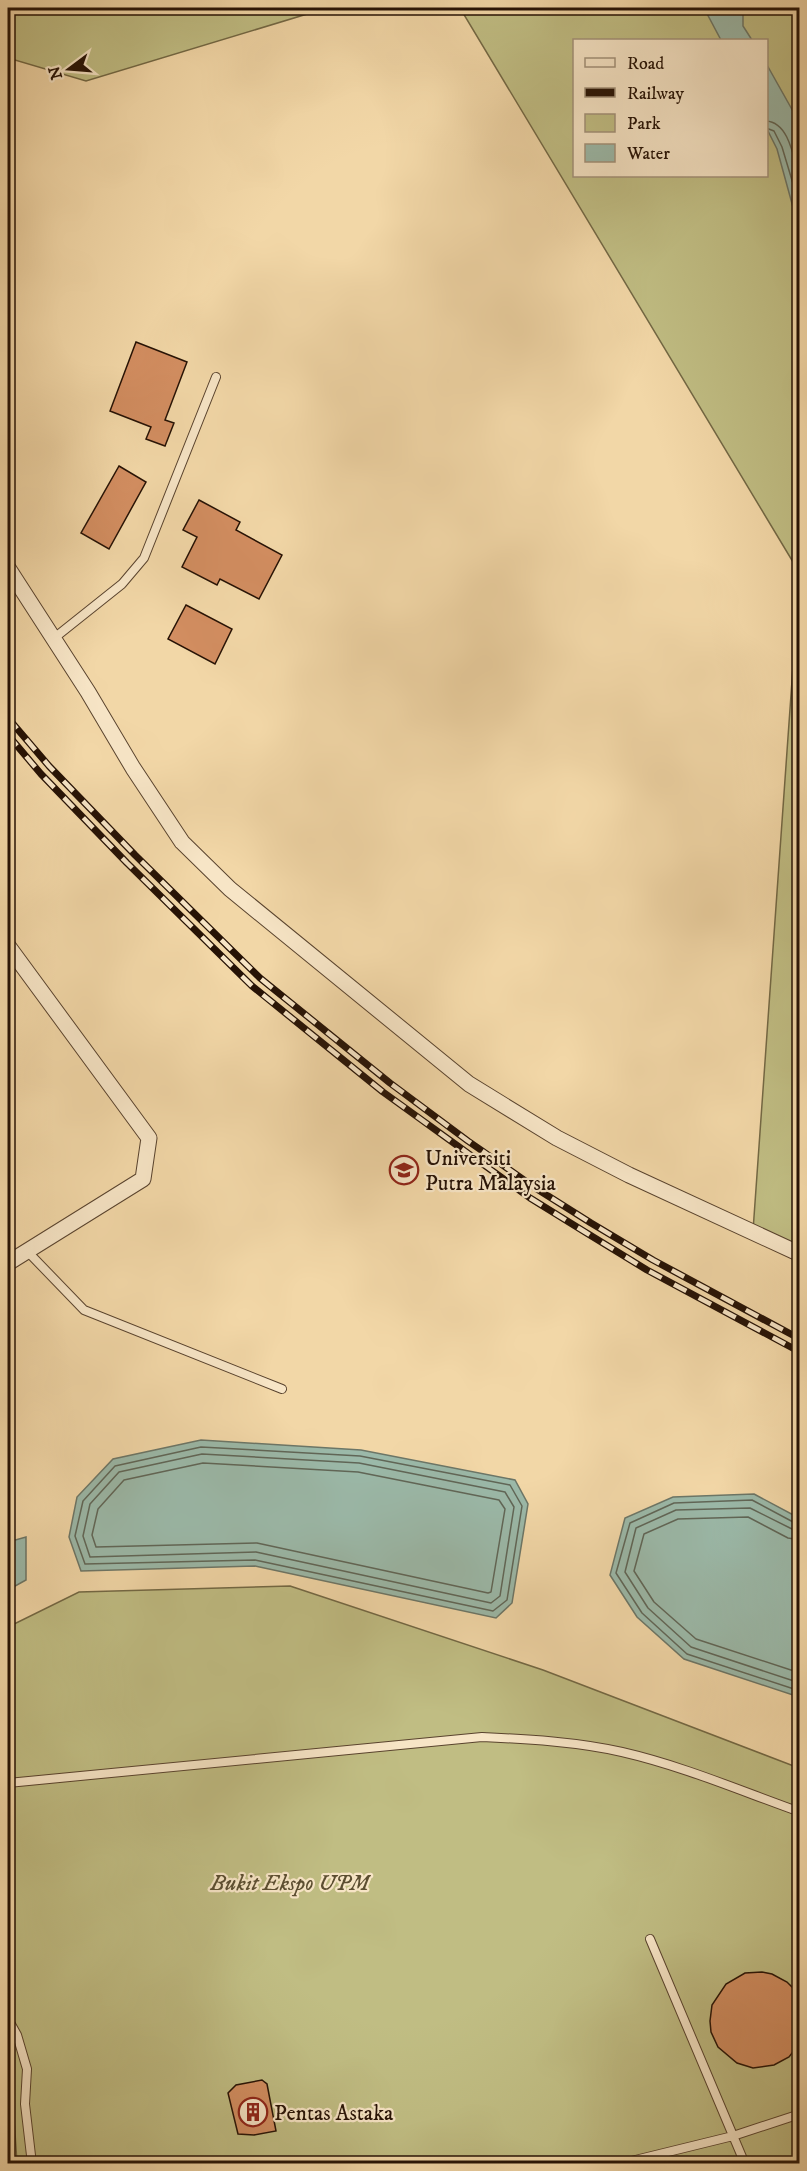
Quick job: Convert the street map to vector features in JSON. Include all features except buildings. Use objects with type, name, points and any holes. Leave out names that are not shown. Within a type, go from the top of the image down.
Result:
[{"type":"street","points":[[8,568],[182,842],[230,888],[477,1089],[557,1138],[639,1180],[800,1254]]},
{"type":"street","points":[[8,946],[149,1138],[143,1179],[8,1263]]},
{"type":"lane","points":[[53,639],[122,584],[144,558],[216,377]]},
{"type":"lane","points":[[27,1250],[84,1310],[282,1389]]},
{"type":"lane","points":[[8,1783],[482,1737],[523,1738],[622,1752],[687,1771],[800,1812]]},
{"type":"lane","points":[[650,1939],[745,2163]]},
{"type":"lane","points":[[8,2019],[17,2035],[27,2069],[25,2104],[32,2163]]},
{"type":"lane","points":[[619,2163],[733,2136],[800,2114]]},
{"type":"green space","points":[[8,8],[327,8],[86,81],[8,58]]},
{"type":"green space","points":[[460,8],[799,8],[799,572]]},
{"type":"green space","points":[[799,582],[799,1249],[753,1231]]},
{"type":"green space","name":"Bukit Ekspo UPM","points":[[290,1586],[543,1670],[799,1768],[799,2163],[17,2163],[8,2053],[8,1627],[79,1592]]},
{"type":"water","points":[[704,8],[743,8],[743,26],[751,39],[720,39]]},
{"type":"water","points":[[768,67],[799,122],[799,229],[777,149],[768,131]]},
{"type":"water","points":[[201,1440],[361,1450],[515,1480],[528,1504],[512,1603],[496,1618],[255,1566],[81,1571],[69,1537],[77,1497],[113,1459]]},
{"type":"water","points":[[754,1494],[799,1518],[799,1697],[684,1659],[637,1617],[610,1575],[625,1518],[673,1497]]},
{"type":"water","points":[[26,1537],[26,1580],[8,1590],[8,1542]]},
{"type":"railway","points":[[8,718],[49,766],[135,855],[260,978],[390,1083],[468,1141],[591,1223],[653,1260],[800,1339]]},
{"type":"railway","points":[[8,735],[41,774],[127,863],[252,986],[383,1092],[530,1198],[647,1270],[800,1352]]},
{"type":"place","name":"Universiti Putra Malaysia","points":[[404,1170]]},
{"type":"place","name":"Pentas Astaka","points":[[253,2112]]}]
